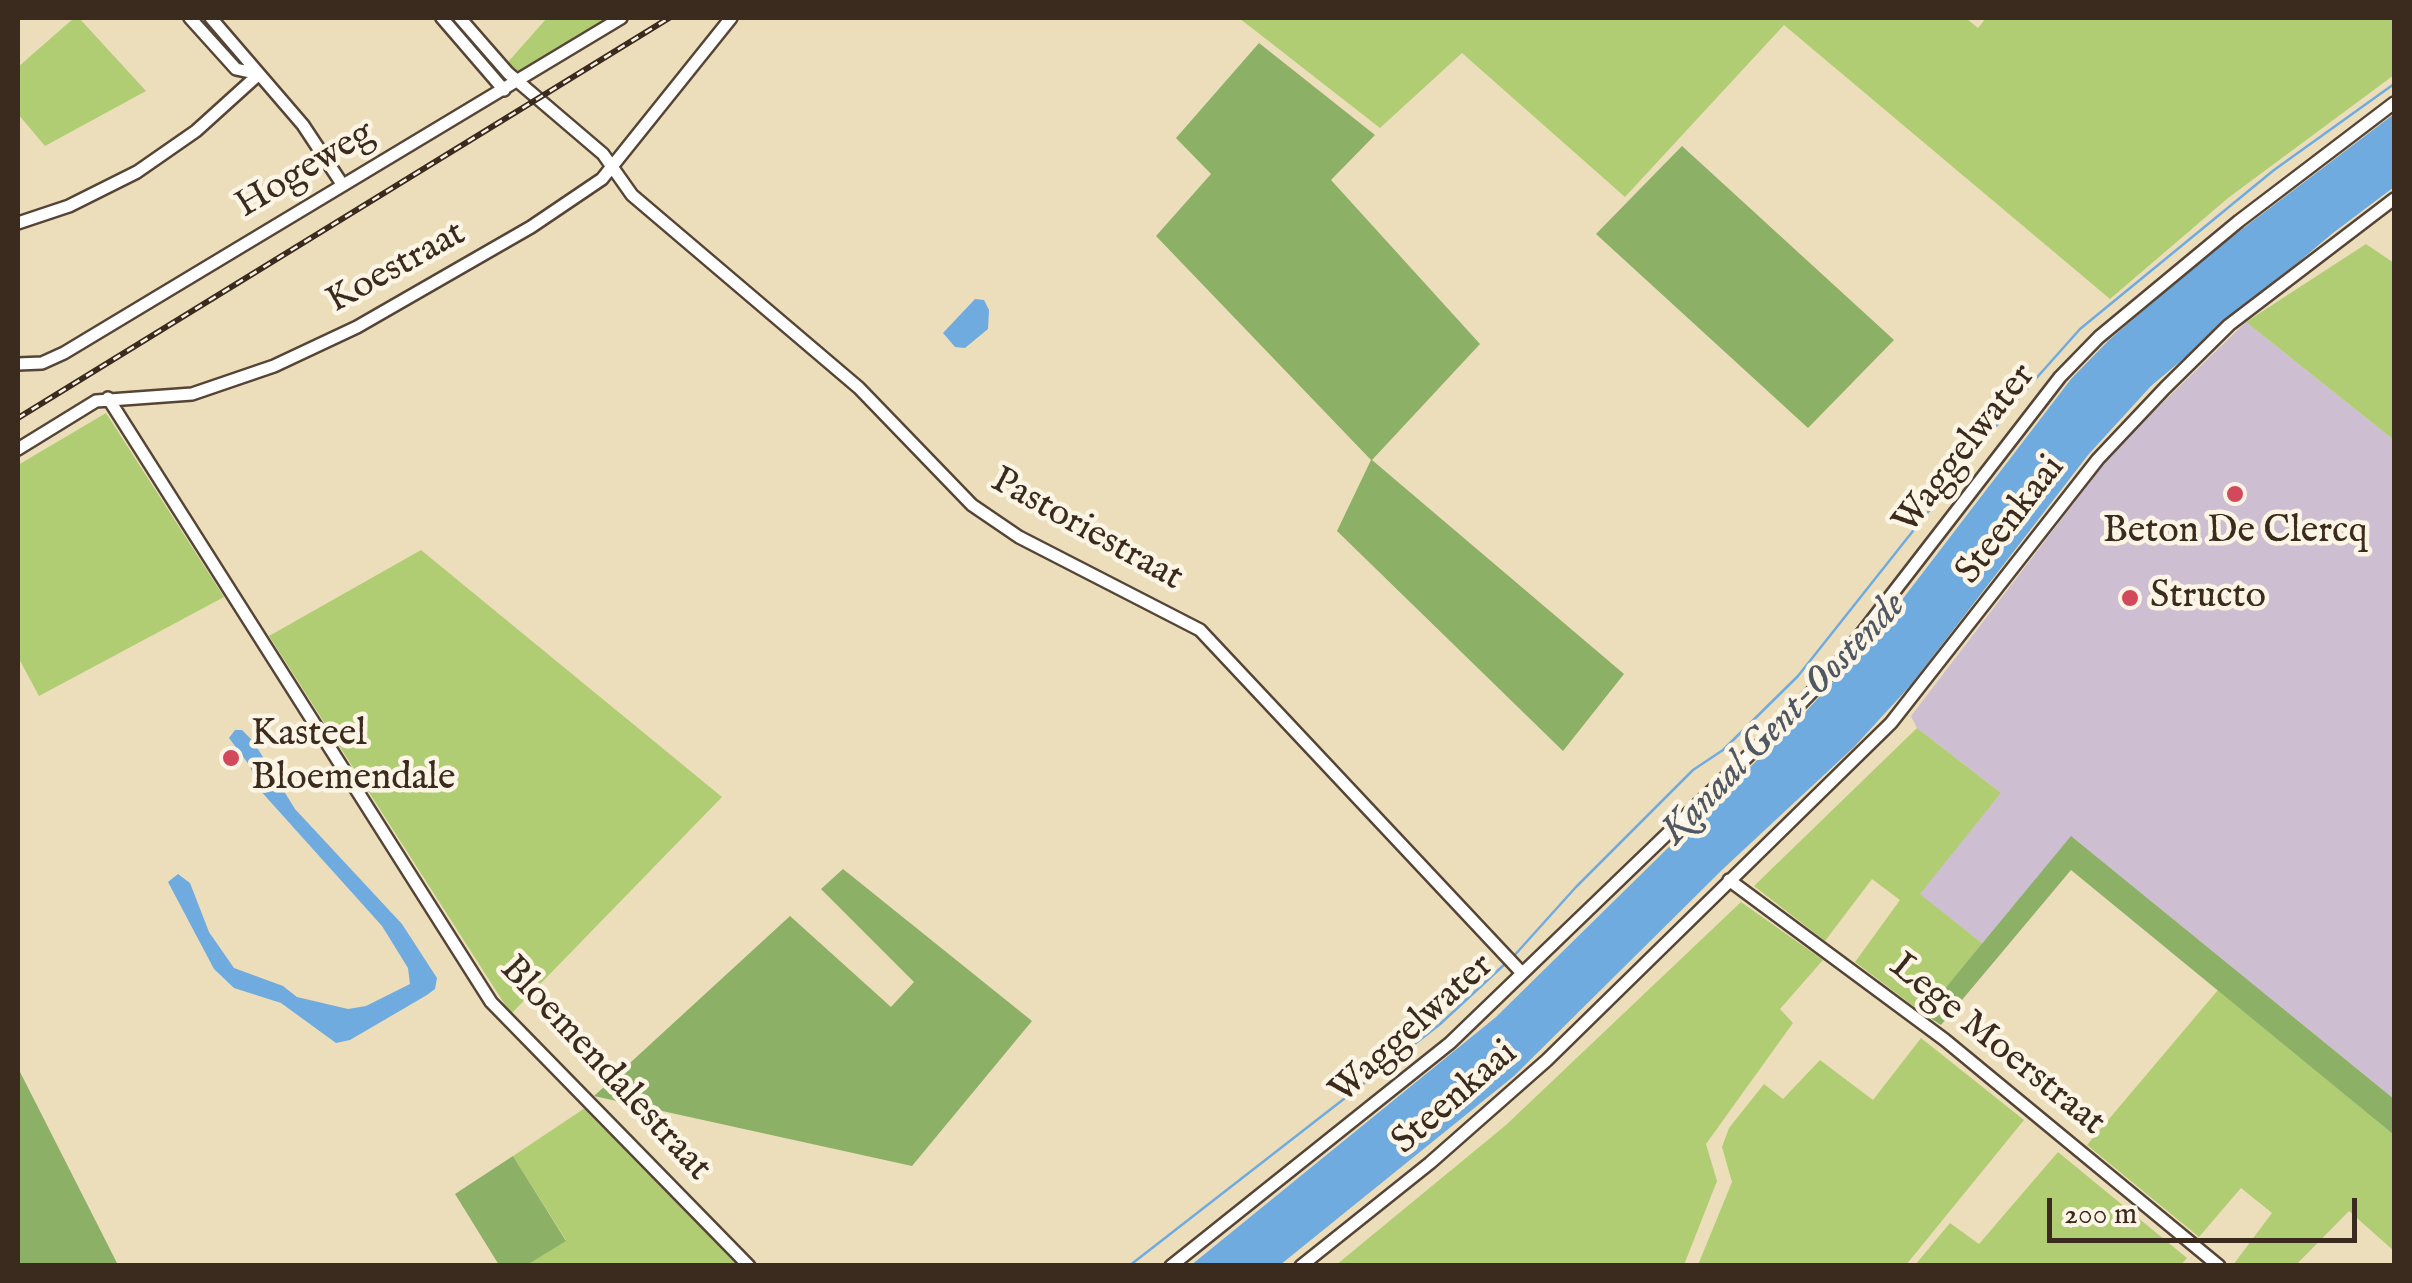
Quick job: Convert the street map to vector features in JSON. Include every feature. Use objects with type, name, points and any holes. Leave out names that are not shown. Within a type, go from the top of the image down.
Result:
[{"type":"street","points":[[190,18],[236,69],[258,74]]},
{"type":"street","points":[[211,18],[303,125],[342,184]]},
{"type":"street","name":"Pastoriestraat","points":[[442,18],[551,105],[603,154],[632,195],[859,388],[980,512],[1200,630],[1514,964]]},
{"type":"street","name":"Pastoriestraat","points":[[460,18],[504,90]]},
{"type":"street","name":"Hogeweg","points":[[18,364],[48,361],[64,354],[621,18]]},
{"type":"street","name":"Koestraat","points":[[18,448],[84,407],[108,398],[213,389],[324,344],[554,212],[602,179],[731,18]]},
{"type":"street","points":[[18,223],[79,201],[137,172],[196,130],[258,74]]},
{"type":"street","name":"Waggelwater","points":[[1170,1266],[1381,1102],[1514,964],[1835,668],[2060,376],[2099,338],[2239,221],[2394,103]]},
{"type":"street","name":"Steenkaai","points":[[1301,1266],[1430,1164],[1547,1060],[1892,723],[2098,459],[2164,388],[2229,326],[2394,199]]},
{"type":"street","name":"Bloemendalestraat","points":[[108,398],[491,1002],[748,1266]]},
{"type":"street","name":"Lege Moerstraat","points":[[1729,880],[1945,1040],[2219,1266]]},
{"type":"shaded area","points":[[2246,322],[2394,440],[2394,1099],[2072,837],[1983,944],[1919,894],[2001,793],[1917,728],[1911,716],[2116,448]]},
{"type":"green space","points":[[74,18],[79,18],[146,91],[45,146],[18,114],[18,67]]},
{"type":"green space","points":[[547,18],[607,18],[521,71],[512,69],[507,63]]},
{"type":"green space","points":[[1239,18],[1966,18],[1978,28],[1986,18],[2394,18],[2394,75],[2228,198],[2110,299],[1784,25],[1625,197],[1462,53],[1380,128]]},
{"type":"green space","points":[[1259,43],[1375,135],[1331,180],[1480,344],[1372,460],[1624,674],[1563,751],[1337,531],[1371,460],[1156,236],[1211,174],[1176,138]]},
{"type":"green space","points":[[1682,146],[1894,340],[1808,428],[1596,234]]},
{"type":"green space","points":[[2366,244],[2394,263],[2394,440],[2246,322]]},
{"type":"green space","points":[[106,413],[224,597],[39,696],[18,657],[18,465]]},
{"type":"green space","points":[[421,550],[722,797],[511,1014],[269,636]]},
{"type":"green space","points":[[1917,728],[2001,793],[1920,894],[1983,944],[1924,1014],[1855,962],[1900,900],[1872,879],[1825,941],[1754,886]]},
{"type":"green space","points":[[2071,836],[2394,1099],[2394,1135],[2071,870],[1941,1025],[1924,1014]]},
{"type":"green space","points":[[843,869],[1032,1021],[912,1166],[594,1096],[790,916],[891,1007],[914,982],[821,889]]},
{"type":"green space","points":[[1741,902],[1823,960],[1780,1009],[1793,1023],[1706,1144],[1717,1181],[1684,1265],[1336,1265],[1506,1125]]},
{"type":"green space","points":[[2218,990],[2394,1135],[2394,1251],[2349,1211],[2296,1265],[2233,1265],[2272,1213],[2241,1188],[2199,1237],[2087,1145]]},
{"type":"green space","points":[[1921,1038],[2024,1120],[1906,1265],[1698,1265],[1732,1182],[1722,1147],[1729,1128],[1764,1084],[1783,1099],[1820,1060],[1873,1100]]},
{"type":"green space","points":[[18,1068],[118,1265],[18,1265]]},
{"type":"green space","points":[[585,1108],[738,1265],[527,1265],[566,1240],[513,1156]]},
{"type":"green space","points":[[2058,1152],[2187,1258],[2180,1266],[1915,1265],[1950,1223],[1979,1244]]},
{"type":"green space","points":[[513,1156],[566,1241],[527,1265],[499,1265],[455,1194]]},
{"type":"water","points":[[2394,114],[2394,187],[2333,233],[2151,386],[2088,455],[1910,686],[1854,747],[1723,869],[1514,1076],[1280,1265],[1190,1266],[1496,1017],[1798,720],[1869,643],[2071,379],[2109,340],[2208,255]]},
{"type":"water","points":[[975,299],[984,300],[989,310],[988,329],[965,348],[955,347],[943,333]]},
{"type":"water","points":[[235,730],[242,730],[253,741],[295,809],[402,924],[437,978],[435,989],[427,995],[350,1040],[336,1043],[281,1003],[234,988],[214,969],[168,882],[178,874],[190,883],[209,932],[234,968],[283,986],[297,997],[348,1009],[366,1006],[410,984],[408,968],[382,926],[258,788],[250,766],[229,738]]},
{"type":"waterway","name":"Kanaal Gent-Oostende","points":[[1512,958],[1576,887],[1693,770],[1723,750],[1798,676],[2016,401],[2080,329],[2274,170],[2394,84]]},
{"type":"waterway","points":[[1129,1266],[1439,1025],[1506,963]]},
{"type":"waterway","points":[[538,1058],[595,1116]]},
{"type":"railway","points":[[18,418],[669,18]]},
{"type":"place","name":"Beton De Clercq","points":[[2235,494]]},
{"type":"place","name":"Structo","points":[[2130,598]]},
{"type":"place","name":"Kasteel Bloemendale","points":[[231,758]]}]
